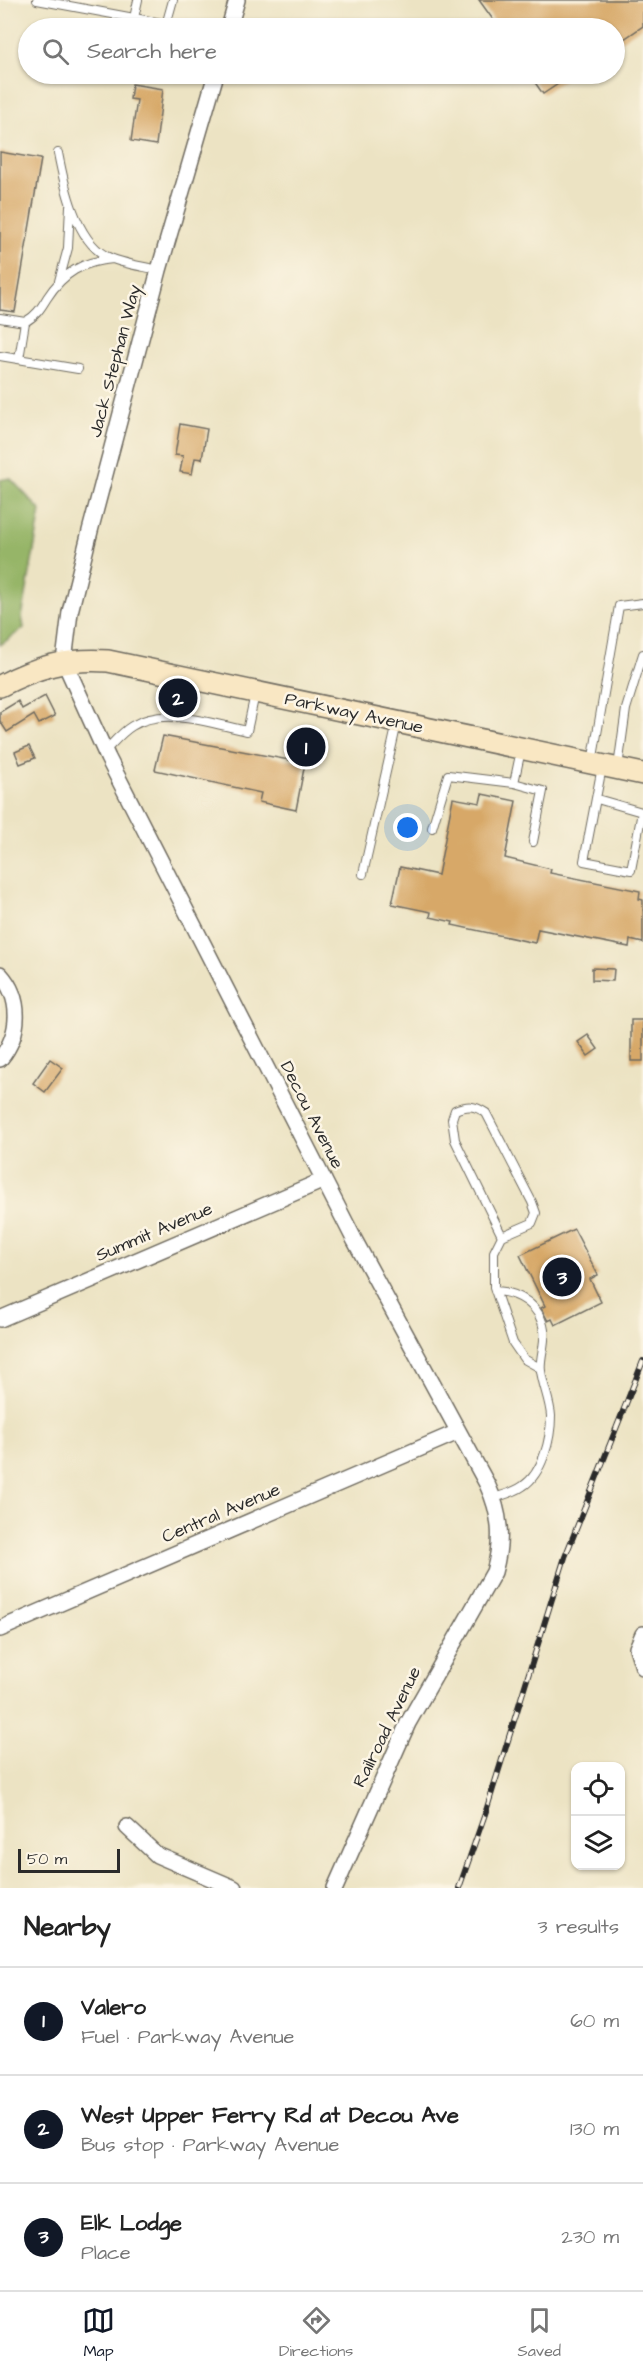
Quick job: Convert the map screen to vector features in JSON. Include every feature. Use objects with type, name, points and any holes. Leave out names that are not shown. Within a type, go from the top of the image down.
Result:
[{"type":"main road","name":"Parkway Avenue","points":[[0,686],[29,670],[64,661],[108,661],[643,774]]},
{"type":"street","points":[[232,18],[237,0]]},
{"type":"street","name":"Jack Stephan Way","points":[[64,661],[70,612],[87,543],[159,270],[213,84]]},
{"type":"street","name":"Decou Avenue","points":[[64,661],[105,751],[324,1180],[494,1498],[501,1533],[499,1553],[485,1589]]},
{"type":"street","points":[[0,974],[10,988],[17,1016],[10,1044],[0,1059]]},
{"type":"street","name":"Summit Avenue","points":[[0,1319],[324,1180]]},
{"type":"street","name":"Central Avenue","points":[[0,1629],[458,1432]]},
{"type":"street","name":"Railroad Avenue","points":[[335,1888],[408,1723],[436,1670],[485,1589]]},
{"type":"street","points":[[643,1634],[637,1648],[643,1667]]},
{"type":"street","points":[[127,1827],[157,1855],[234,1888]]},
{"type":"lane","points":[[37,0],[134,18],[138,0]]},
{"type":"lane","points":[[168,18],[173,0]]},
{"type":"lane","points":[[58,153],[71,203],[93,246],[113,259],[159,270]]},
{"type":"lane","points":[[19,359],[26,322],[38,312],[59,281],[68,248],[71,203]]},
{"type":"lane","points":[[59,281],[83,265],[113,259]]},
{"type":"lane","points":[[0,318],[26,322]]},
{"type":"lane","points":[[0,356],[78,369]]},
{"type":"lane","points":[[597,799],[642,812],[631,870],[584,861],[597,799],[604,766],[619,606],[643,602]]},
{"type":"lane","points":[[604,766],[626,709],[643,654]]},
{"type":"lane","points":[[105,751],[133,725],[158,718],[174,716],[247,730],[256,692]]},
{"type":"lane","points":[[363,874],[398,722]]},
{"type":"lane","points":[[514,783],[522,748]]},
{"type":"lane","points":[[432,828],[448,775],[514,783],[543,791],[533,842]]},
{"type":"lane","points":[[502,1236],[455,1140],[452,1119],[455,1110],[465,1106],[475,1106],[486,1113],[536,1214],[532,1223],[502,1236],[494,1252],[495,1292],[513,1343],[524,1359],[540,1368]]},
{"type":"lane","points":[[494,1498],[524,1486],[539,1466],[546,1450],[551,1415],[540,1368],[544,1329],[534,1308],[524,1297],[511,1292],[495,1292]]},
{"type":"green space","points":[[10,478],[41,511],[22,617],[24,628],[0,645],[0,480]]},
{"type":"building","points":[[479,0],[643,0],[643,26],[625,38],[625,18],[492,18]]},
{"type":"building","points":[[132,84],[163,89],[156,145],[131,141],[137,100],[130,99]]},
{"type":"building","points":[[536,84],[558,84],[543,94]]},
{"type":"building","points":[[0,152],[41,159],[15,312],[0,310]]},
{"type":"building","points":[[180,424],[207,429],[202,459],[195,458],[192,474],[180,472],[183,456],[175,455]]},
{"type":"building","points":[[45,696],[55,716],[39,724],[34,715],[7,732],[0,721],[0,712],[18,701],[22,709]]},
{"type":"building","points":[[163,736],[305,763],[296,810],[259,802],[261,793],[155,770]]},
{"type":"building","points":[[29,746],[35,758],[20,764],[15,752]]},
{"type":"building","points":[[482,794],[516,801],[505,858],[551,869],[550,873],[640,891],[639,899],[643,900],[643,943],[630,940],[629,947],[538,929],[535,943],[452,925],[453,922],[430,917],[431,912],[392,904],[400,867],[438,875],[453,798],[480,803]]},
{"type":"building","points":[[592,968],[614,969],[613,981],[592,980]]},
{"type":"building","points":[[631,1020],[643,1020],[643,1061],[631,1061]]},
{"type":"building","points":[[588,1035],[598,1049],[588,1056],[578,1042]]},
{"type":"building","points":[[50,1059],[63,1068],[45,1092],[33,1083]]},
{"type":"building","points":[[574,1229],[598,1275],[590,1279],[601,1302],[555,1325],[552,1319],[548,1321],[541,1308],[545,1306],[520,1255]]},
{"type":"railway","points":[[459,1888],[486,1811],[565,1557],[643,1361]]},
{"type":"place","name":"West Upper Ferry Rd at Decou Ave","points":[[178,698]]},
{"type":"place","name":"Valero","points":[[306,747]]},
{"type":"place","name":"Elk Lodge","points":[[562,1277]]}]
